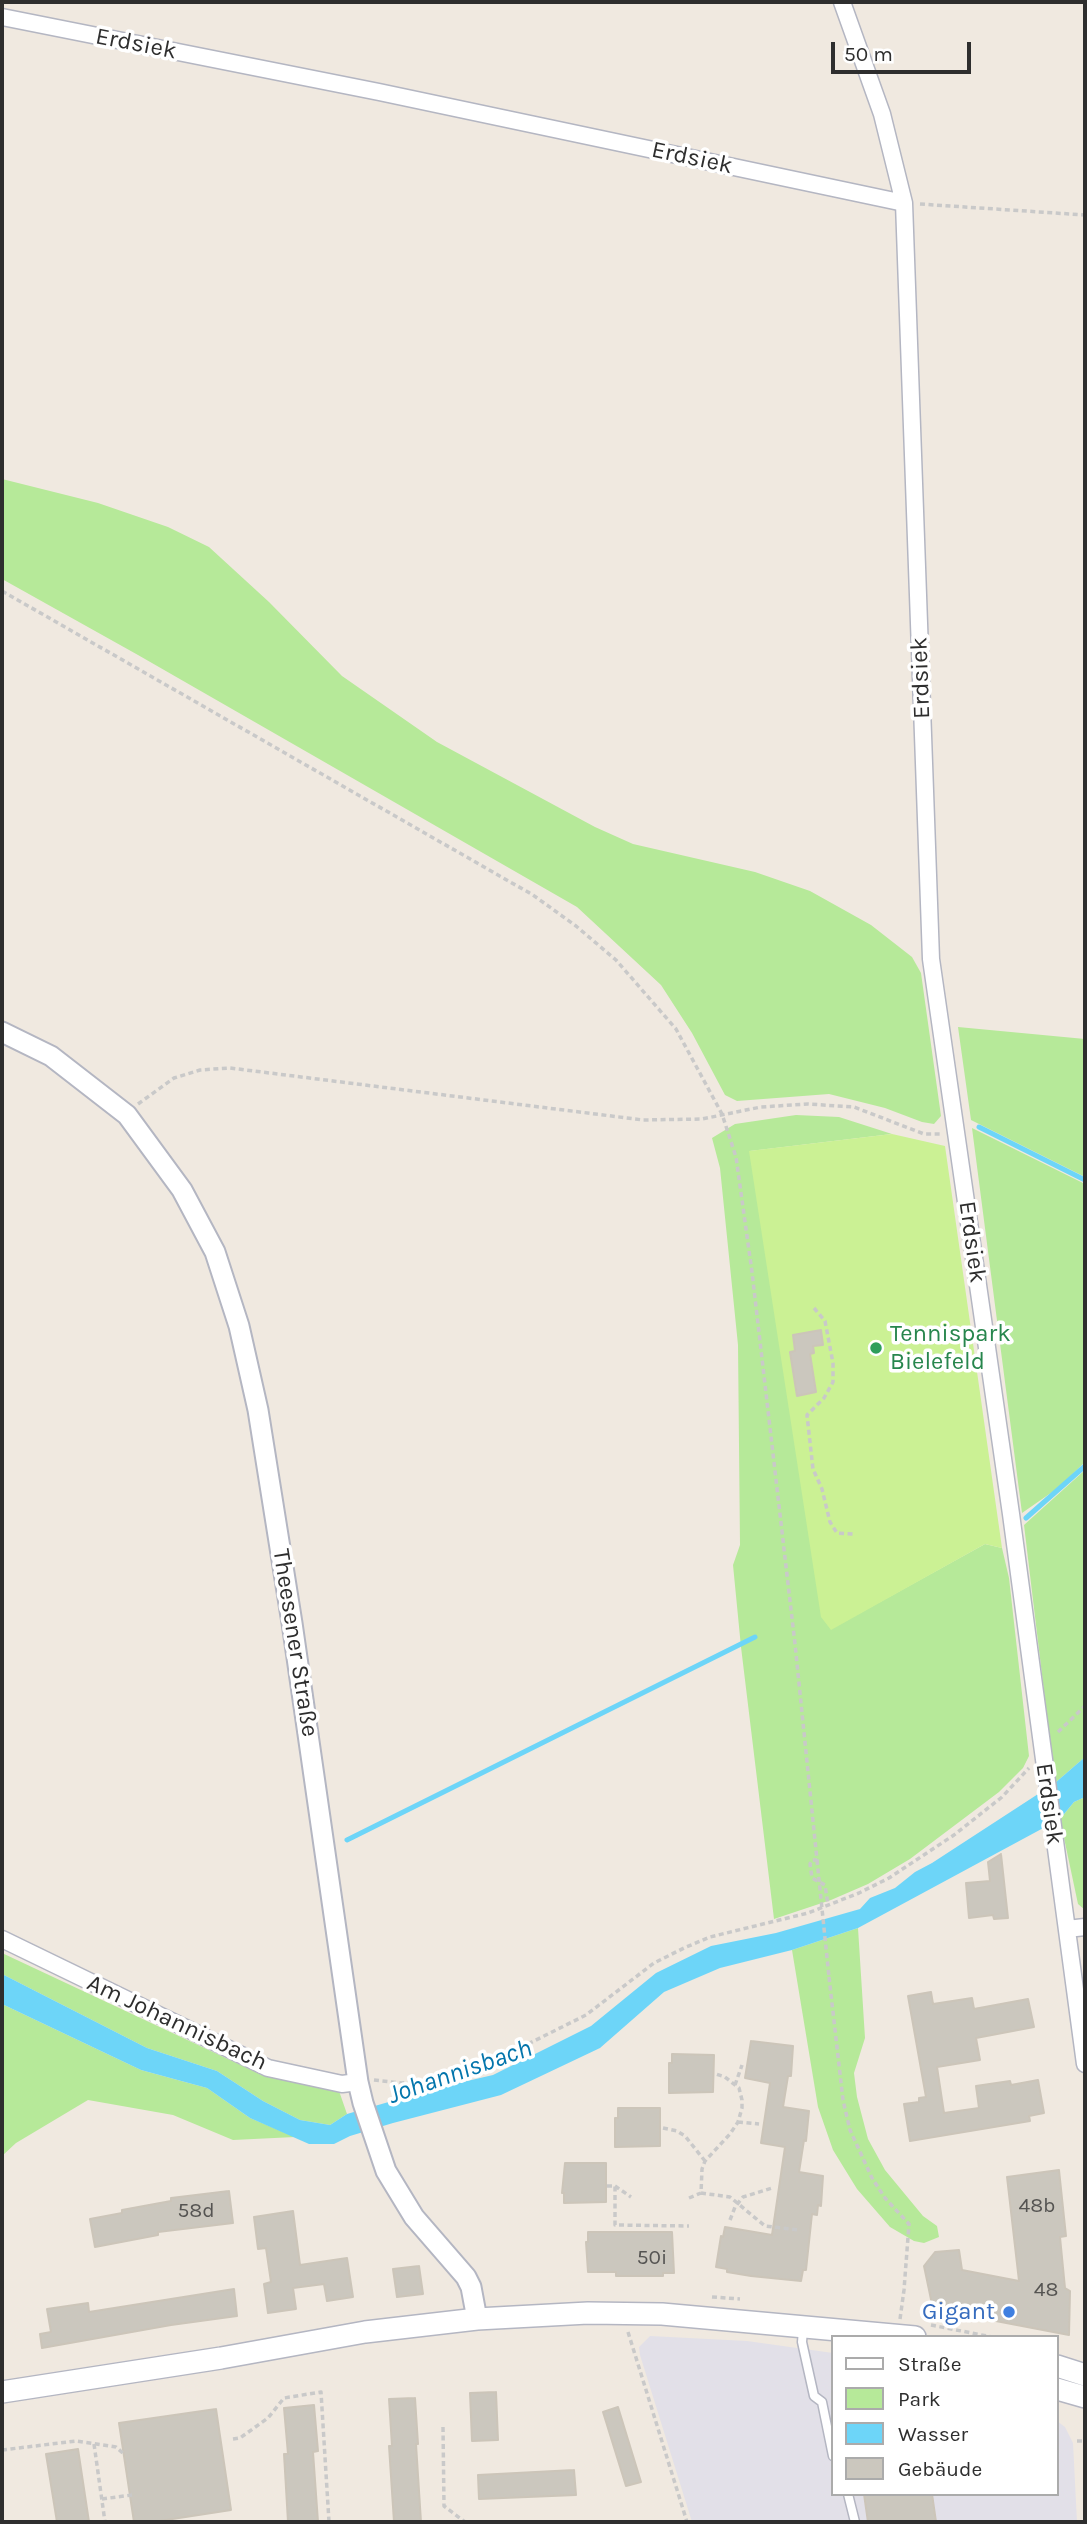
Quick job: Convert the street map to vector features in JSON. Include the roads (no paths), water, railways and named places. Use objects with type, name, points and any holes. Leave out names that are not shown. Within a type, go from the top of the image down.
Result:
[{"type":"main road","points":[[2,2392],[203,2361],[353,2333],[477,2319],[588,2313],[662,2315],[901,2335]]},
{"type":"main road","points":[[813,2329],[838,2335]]},
{"type":"main road","points":[[1059,2368],[1085,2375]]},
{"type":"main road","points":[[1059,2390],[1085,2397]]},
{"type":"street","points":[[842,2],[882,114],[904,203]]},
{"type":"street","name":"Erdsiek","points":[[2,17],[366,89],[904,203],[931,959],[1011,1514],[1085,2064]]},
{"type":"street","name":"Theesener Straße","points":[[2,1031],[51,1056],[127,1115],[188,1200],[215,1252],[239,1326],[258,1410],[290,1610],[358,2082],[373,2138],[386,2171],[414,2217],[466,2277],[471,2287],[477,2319]]},
{"type":"street","points":[[1066,1929],[1085,1927]]},
{"type":"street","name":"Am Johannisbach","points":[[2,1939],[268,2068],[342,2084],[358,2082]]},
{"type":"lane","points":[[813,2329],[802,2342],[814,2396],[822,2402],[832,2451]]},
{"type":"lane","points":[[848,2496],[855,2522]]},
{"type":"water","points":[[1085,1757],[1085,1797],[1074,1802],[1060,1819],[858,1928],[792,1950],[720,1968],[664,1992],[600,2048],[501,2095],[393,2123],[350,2136],[334,2144],[309,2144],[250,2118],[207,2088],[141,2070],[2,2004],[2,1974],[147,2048],[217,2071],[263,2101],[300,2120],[330,2125],[347,2114],[493,2075],[591,2026],[656,1973],[711,1946],[776,1933],[860,1909],[870,1898],[895,1888],[915,1872],[1055,1783]]},
{"type":"waterway","points":[[979,1127],[1085,1180]]},
{"type":"waterway","points":[[1026,1518],[1085,1466]]},
{"type":"waterway","points":[[347,1840],[755,1637]]},
{"type":"place","name":"Tennispark Bielefeld","points":[[876,1348]]},
{"type":"place","name":"Gigant","points":[[1009,2312]]},
{"type":"water label","name":"Johannisbach","points":[[460,2072]]}]
